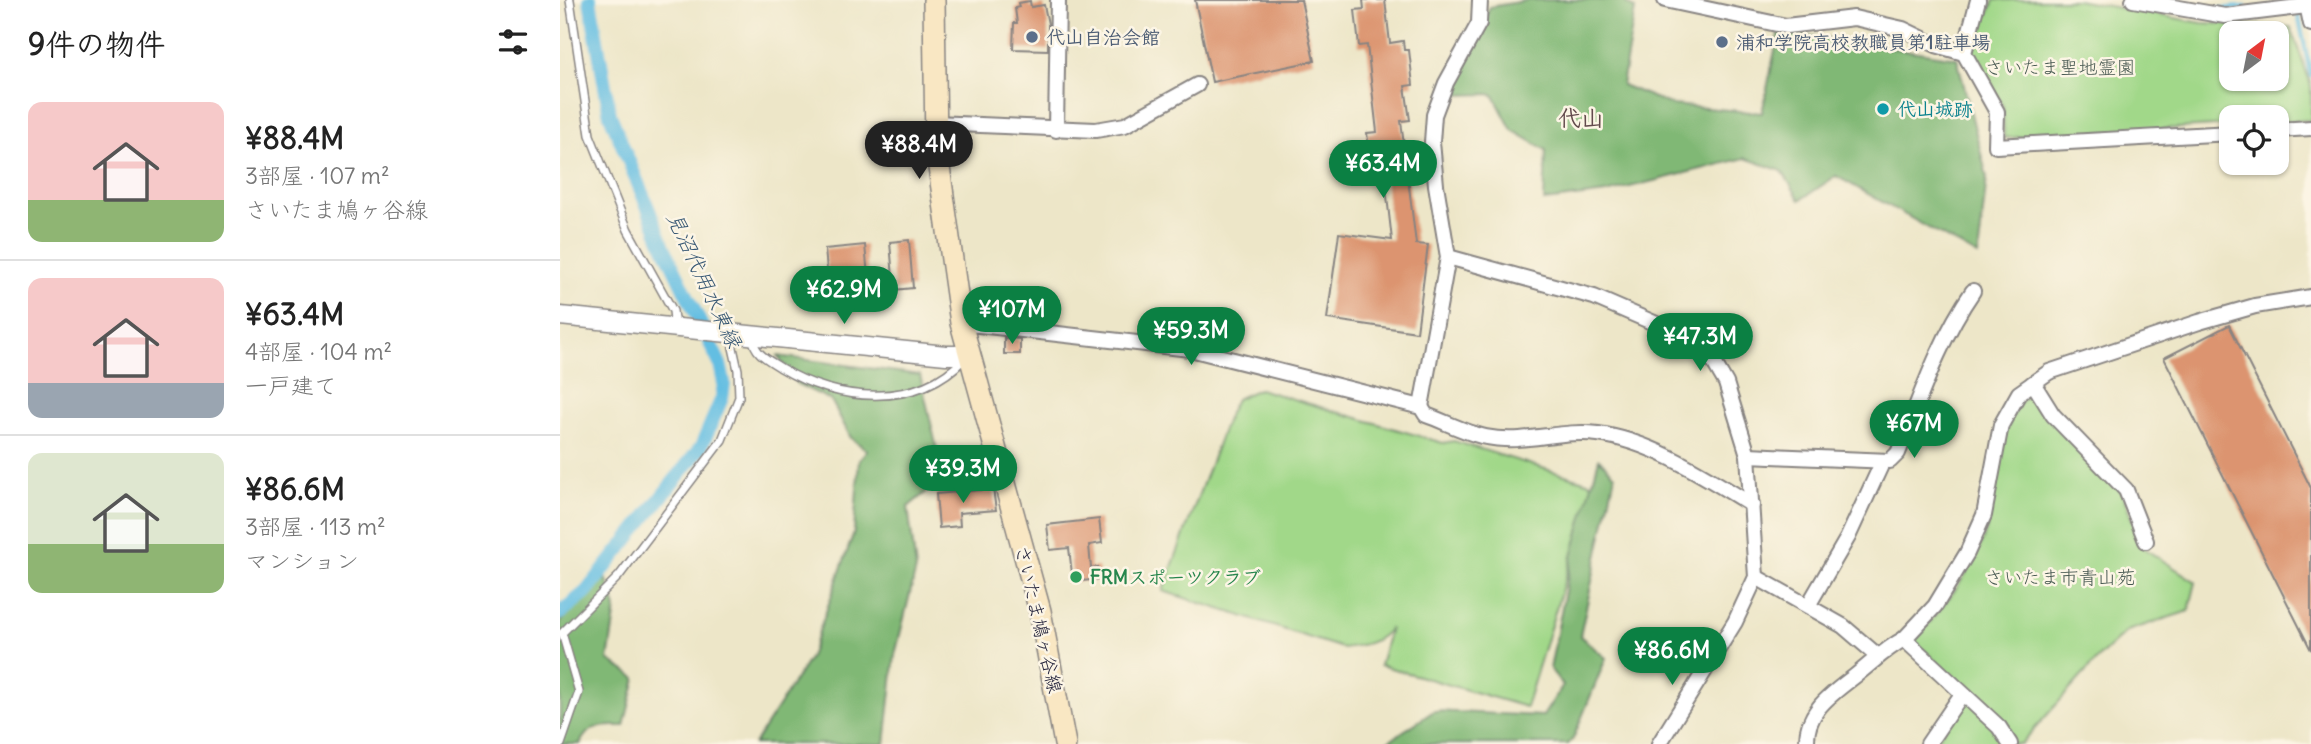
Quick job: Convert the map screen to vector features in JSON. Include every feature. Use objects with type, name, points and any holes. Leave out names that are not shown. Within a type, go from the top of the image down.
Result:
[{"type":"main road","name":"さいたま鳩ヶ谷線","points":[[933,0],[935,122],[942,195],[961,323],[1040,611],[1065,744]]},
{"type":"street","points":[[1056,130],[1058,0]]},
{"type":"street","points":[[1480,0],[1479,23],[1446,83],[1434,115],[1432,142],[1436,185],[1448,257],[1422,407],[1426,415],[1487,438],[1577,432],[1621,439],[1697,473],[1752,505]]},
{"type":"street","points":[[1665,0],[1786,26],[1854,18],[1903,29],[1936,45],[1964,53]]},
{"type":"street","points":[[1978,0],[1964,53],[1997,112],[1996,146],[2219,134]]},
{"type":"street","points":[[2133,0],[2225,16],[2307,3],[2311,24]]},
{"type":"street","points":[[935,122],[1096,130],[1125,125],[1198,85]]},
{"type":"street","points":[[2289,129],[2311,128]]},
{"type":"street","points":[[1448,257],[1594,297],[1668,329],[1709,354],[1726,383],[1748,455],[1756,576],[1735,622],[1659,744]]},
{"type":"street","points":[[1748,455],[1890,461],[1898,453],[1937,354],[1957,314],[1973,291]]},
{"type":"street","points":[[1807,744],[1807,726],[1824,701],[1878,656],[1904,639],[1935,607],[1967,553],[1984,515],[2001,425],[2019,393],[2049,372],[2199,322],[2255,306],[2311,297]]},
{"type":"street","points":[[560,316],[684,330],[968,355]]},
{"type":"street","points":[[961,323],[1190,349],[1422,407]]},
{"type":"street","points":[[2033,383],[2053,415],[2126,490],[2146,541]]},
{"type":"street","points":[[1809,604],[1854,525],[1883,461]]},
{"type":"street","points":[[1756,576],[1809,604],[1843,626],[1878,656]]},
{"type":"street","points":[[1904,639],[1999,727],[2010,744]]},
{"type":"street","points":[[1928,744],[1962,694]]},
{"type":"lane","points":[[570,0],[590,135],[628,230],[684,330]]},
{"type":"lane","points":[[561,744],[579,692],[562,633],[619,576],[722,440],[739,397],[738,370],[725,333]]},
{"type":"lane","points":[[753,336],[757,351],[794,376],[831,389],[878,396],[908,392],[950,374],[968,355]]},
{"type":"green space","points":[[1529,0],[1622,0],[1635,9],[1622,85],[1672,105],[1762,113],[1779,31],[1957,58],[1987,177],[1978,256],[1836,176],[1800,200],[1782,171],[1745,158],[1606,193],[1544,201],[1546,150],[1512,130],[1493,94],[1453,95],[1490,7]]},
{"type":"green space","name":"さいたま聖地霊園","points":[[1994,0],[2076,0],[2219,24],[2219,91],[2289,91],[2291,27],[2311,86],[2311,120],[2289,121],[2289,105],[2219,105],[2219,126],[2004,138],[2003,106],[1972,52]]},
{"type":"green space","points":[[778,356],[920,375],[937,449],[936,484],[908,507],[916,569],[895,655],[885,744],[754,744],[810,657],[854,532],[859,460],[867,450],[851,438],[831,400],[797,384]]},
{"type":"green space","points":[[1259,389],[1443,443],[1454,441],[1594,484],[1526,707],[1380,665],[1390,628],[1375,640],[1342,648],[1163,591],[1230,411],[1236,399]]},
{"type":"green space","name":"さいたま市青山苑","points":[[2029,392],[2037,393],[2122,492],[2142,547],[2196,582],[2189,611],[2127,631],[2100,656],[2021,744],[1934,744],[1969,692],[1914,641],[1957,588],[1981,544],[1992,509],[2000,456],[2009,423]]},
{"type":"green space","points":[[1599,459],[1615,475],[1580,636],[1606,658],[1573,739],[1568,744],[1384,744],[1434,711],[1543,716],[1563,685],[1550,669],[1571,560]]},
{"type":"green space","points":[[606,577],[616,608],[608,660],[636,678],[624,726],[598,727],[588,732],[580,744],[560,744],[560,622]]},
{"type":"building","points":[[1195,0],[1301,0],[1314,61],[1212,82]]},
{"type":"building","points":[[1363,0],[1385,0],[1390,43],[1403,41],[1404,50],[1409,50],[1413,85],[1405,86],[1410,120],[1401,121],[1416,244],[1428,245],[1417,332],[1327,319],[1339,233],[1392,240],[1384,170],[1372,171],[1367,133],[1377,132],[1367,45],[1359,46],[1355,10],[1364,9]]},
{"type":"building","points":[[1030,1],[1031,7],[1044,5],[1048,24],[1048,50],[1013,49],[1014,23],[1017,23],[1015,8],[1019,7],[1018,3]]},
{"type":"building","points":[[909,240],[913,288],[894,290],[890,242]]},
{"type":"building","points":[[865,245],[870,297],[830,301],[825,249]]},
{"type":"building","points":[[2229,325],[2311,488],[2311,650],[2164,358]]},
{"type":"building","points":[[1004,338],[1020,339],[1020,354],[1004,354]]},
{"type":"building","points":[[993,489],[996,510],[959,513],[960,526],[939,528],[936,494]]},
{"type":"building","points":[[1099,519],[1102,543],[1089,545],[1091,568],[1098,567],[1100,579],[1073,582],[1069,548],[1050,550],[1047,525]]},
{"type":"waterway","name":"見沼代用水東縁","points":[[560,613],[586,592],[701,447],[722,398],[724,383],[720,364],[664,247],[610,115],[590,0]]},
{"type":"waterway","points":[[2295,0],[2311,76]]},
{"type":"waterway","points":[[2219,9],[2245,7]]},
{"type":"place","name":"代山自治会館","points":[[1032,37]]},
{"type":"place","name":"浦和学院高校教職員第1駐車場","points":[[1722,42]]},
{"type":"place","name":"代山城跡","points":[[1883,109]]},
{"type":"place","name":"FRMスポーツクラブ","points":[[1076,577]]},
{"type":"district","name":"代山","points":[[1581,118]]}]
